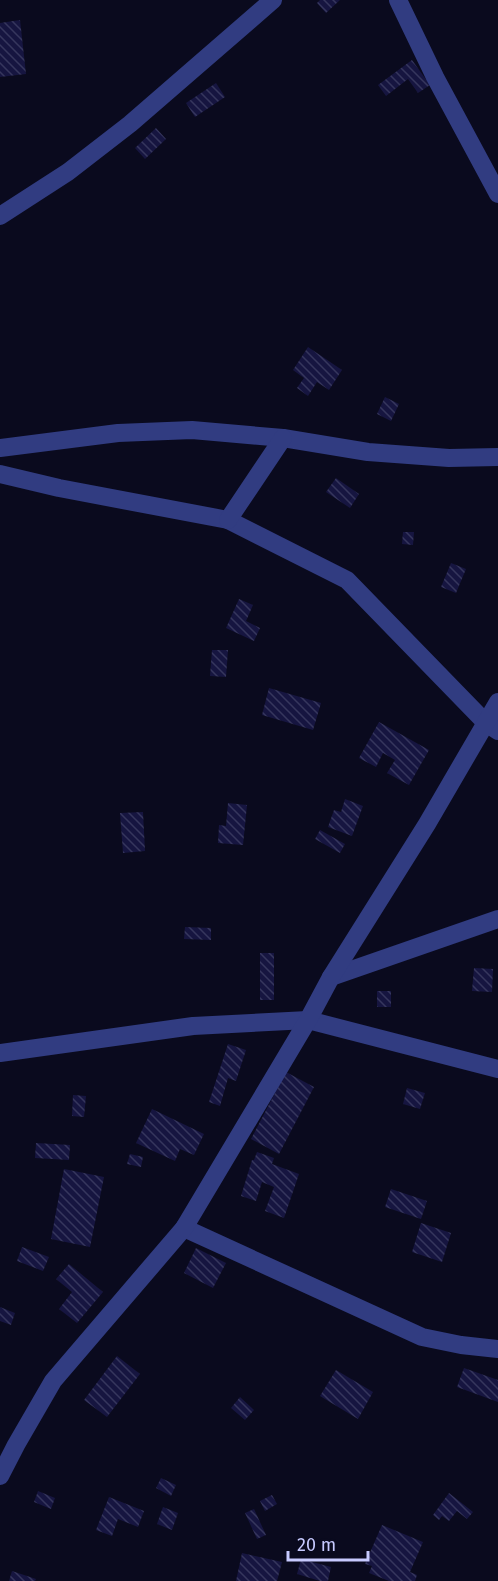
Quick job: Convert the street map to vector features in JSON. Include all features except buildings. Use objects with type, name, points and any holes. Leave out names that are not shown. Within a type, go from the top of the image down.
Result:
[{"type":"street","points":[[0,216],[68,172],[130,124],[273,0]]},
{"type":"street","points":[[398,0],[435,77],[498,194]]},
{"type":"street","points":[[0,448],[118,433],[192,430],[283,438],[368,452],[449,458],[498,457]]},
{"type":"street","points":[[228,520],[283,438]]},
{"type":"street","points":[[0,474],[59,488],[228,520],[347,580],[492,727]]},
{"type":"street","points":[[0,1476],[53,1381],[184,1228],[308,1020],[331,976],[427,824],[492,727],[498,702]]},
{"type":"street","points":[[331,976],[498,919]]},
{"type":"street","points":[[0,1053],[193,1026],[308,1020],[498,1069]]},
{"type":"street","points":[[184,1228],[422,1337],[461,1345],[498,1349]]}]
